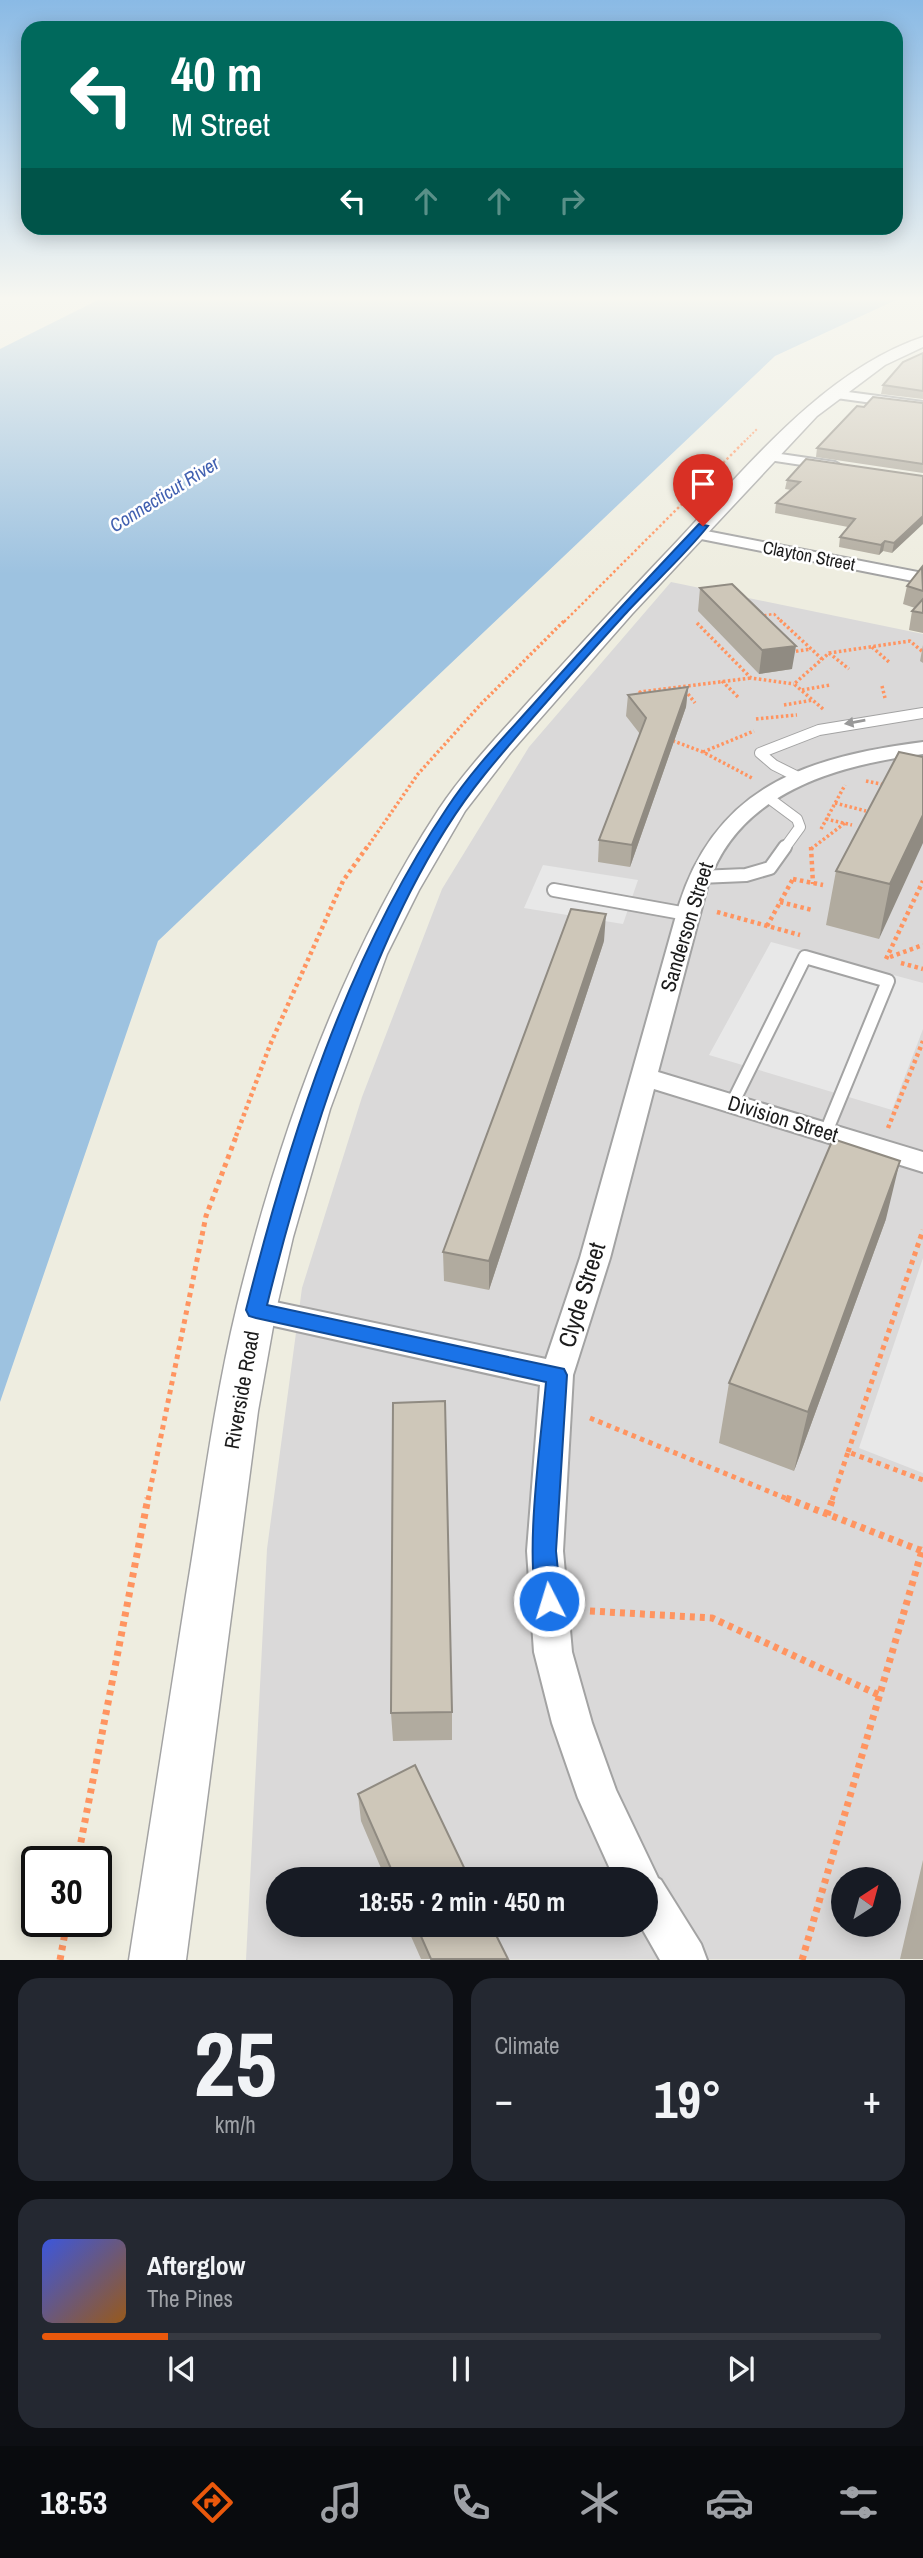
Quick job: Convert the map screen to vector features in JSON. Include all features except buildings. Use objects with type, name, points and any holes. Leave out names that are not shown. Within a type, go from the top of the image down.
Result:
[{"type":"street","name":"Riverside Road","points":[[157,1959],[237,1411],[256,1310],[274,1237],[313,1109],[372,954],[404,890],[453,808],[480,772],[624,609],[767,456],[837,391]]},
{"type":"street","points":[[833,394],[923,406]]},
{"type":"street","points":[[767,456],[845,468]]},
{"type":"street","name":"Clayton Street","points":[[696,534],[923,578]]},
{"type":"street","name":"Sanderson Street","points":[[644,1077],[699,877],[720,838],[743,814],[760,787],[800,778],[841,762],[923,748]]},
{"type":"street","name":"Division Street","points":[[644,1077],[923,1161]]},
{"type":"street","name":"Clyde Street","points":[[630,1867],[599,1798],[572,1723],[554,1652],[545,1551],[557,1375],[595,1258],[644,1077]]},
{"type":"street","points":[[256,1310],[557,1375]]},
{"type":"street","points":[[658,1915],[685,1959]]},
{"type":"lane","points":[[800,778],[774,765],[760,753],[779,742],[851,722],[923,713]]},
{"type":"lane","points":[[699,877],[746,875],[769,867],[800,827],[797,819],[760,787]]},
{"type":"lane","points":[[554,890],[689,909]]},
{"type":"lane","points":[[732,1104],[805,957],[888,981],[826,1132]]},
{"type":"path","points":[[754,617],[774,614],[822,659]]},
{"type":"path","points":[[697,622],[751,678]]},
{"type":"path","points":[[783,633],[793,632]]},
{"type":"path","points":[[794,684],[829,653],[910,641],[923,652]]},
{"type":"path","points":[[872,647],[889,662]]},
{"type":"path","points":[[780,653],[811,649]]},
{"type":"path","points":[[829,653],[849,669]]},
{"type":"path","points":[[771,674],[778,682]]},
{"type":"path","points":[[646,700],[640,692],[751,678],[794,684],[826,711]]},
{"type":"path","points":[[722,681],[738,697]]},
{"type":"path","points":[[802,691],[830,685]]},
{"type":"path","points":[[882,686],[886,702]]},
{"type":"path","points":[[681,687],[695,703]]},
{"type":"path","points":[[784,705],[813,700]]},
{"type":"path","points":[[756,719],[809,713]]},
{"type":"path","points":[[667,738],[703,752],[760,787]]},
{"type":"path","points":[[854,779],[888,786]]},
{"type":"path","points":[[835,803],[866,811]]},
{"type":"path","points":[[827,819],[852,825]]},
{"type":"path","points":[[813,884],[811,847],[845,823]]},
{"type":"path","points":[[792,879],[823,886]]},
{"type":"path","points":[[923,881],[883,958],[923,945]]},
{"type":"path","points":[[780,902],[812,910]]},
{"type":"path","points":[[689,909],[805,937]]},
{"type":"path","points":[[880,1149],[923,1041]]},
{"type":"path","points":[[827,1516],[923,1230]]},
{"type":"path","points":[[590,1419],[827,1516],[922,1549],[802,1959]]},
{"type":"path","points":[[848,1452],[923,1480]]},
{"type":"path","points":[[590,1611],[712,1618],[879,1695]]},
{"type":"path","points":[[60,1959],[64,1937]]},
{"type":"shaded area","points":[[671,582],[923,634],[923,1959],[246,1960],[267,1549],[302,1288],[362,1097],[442,889],[529,747]]},
{"type":"shaded area","points":[[543,865],[638,880],[623,924],[524,908]]},
{"type":"shaded area","points":[[771,942],[923,983],[923,1029],[892,1110],[709,1055]]},
{"type":"shaded area","points":[[923,1258],[923,1473],[859,1448]]},
{"type":"water","name":"Connecticut River","points":[[0,391],[738,391],[158,941],[0,1402]]},
{"type":"route","points":[[549,1601],[545,1551],[557,1375],[256,1310],[293,1170],[342,1026],[372,954],[428,847],[480,772],[624,609],[703,526]]}]
